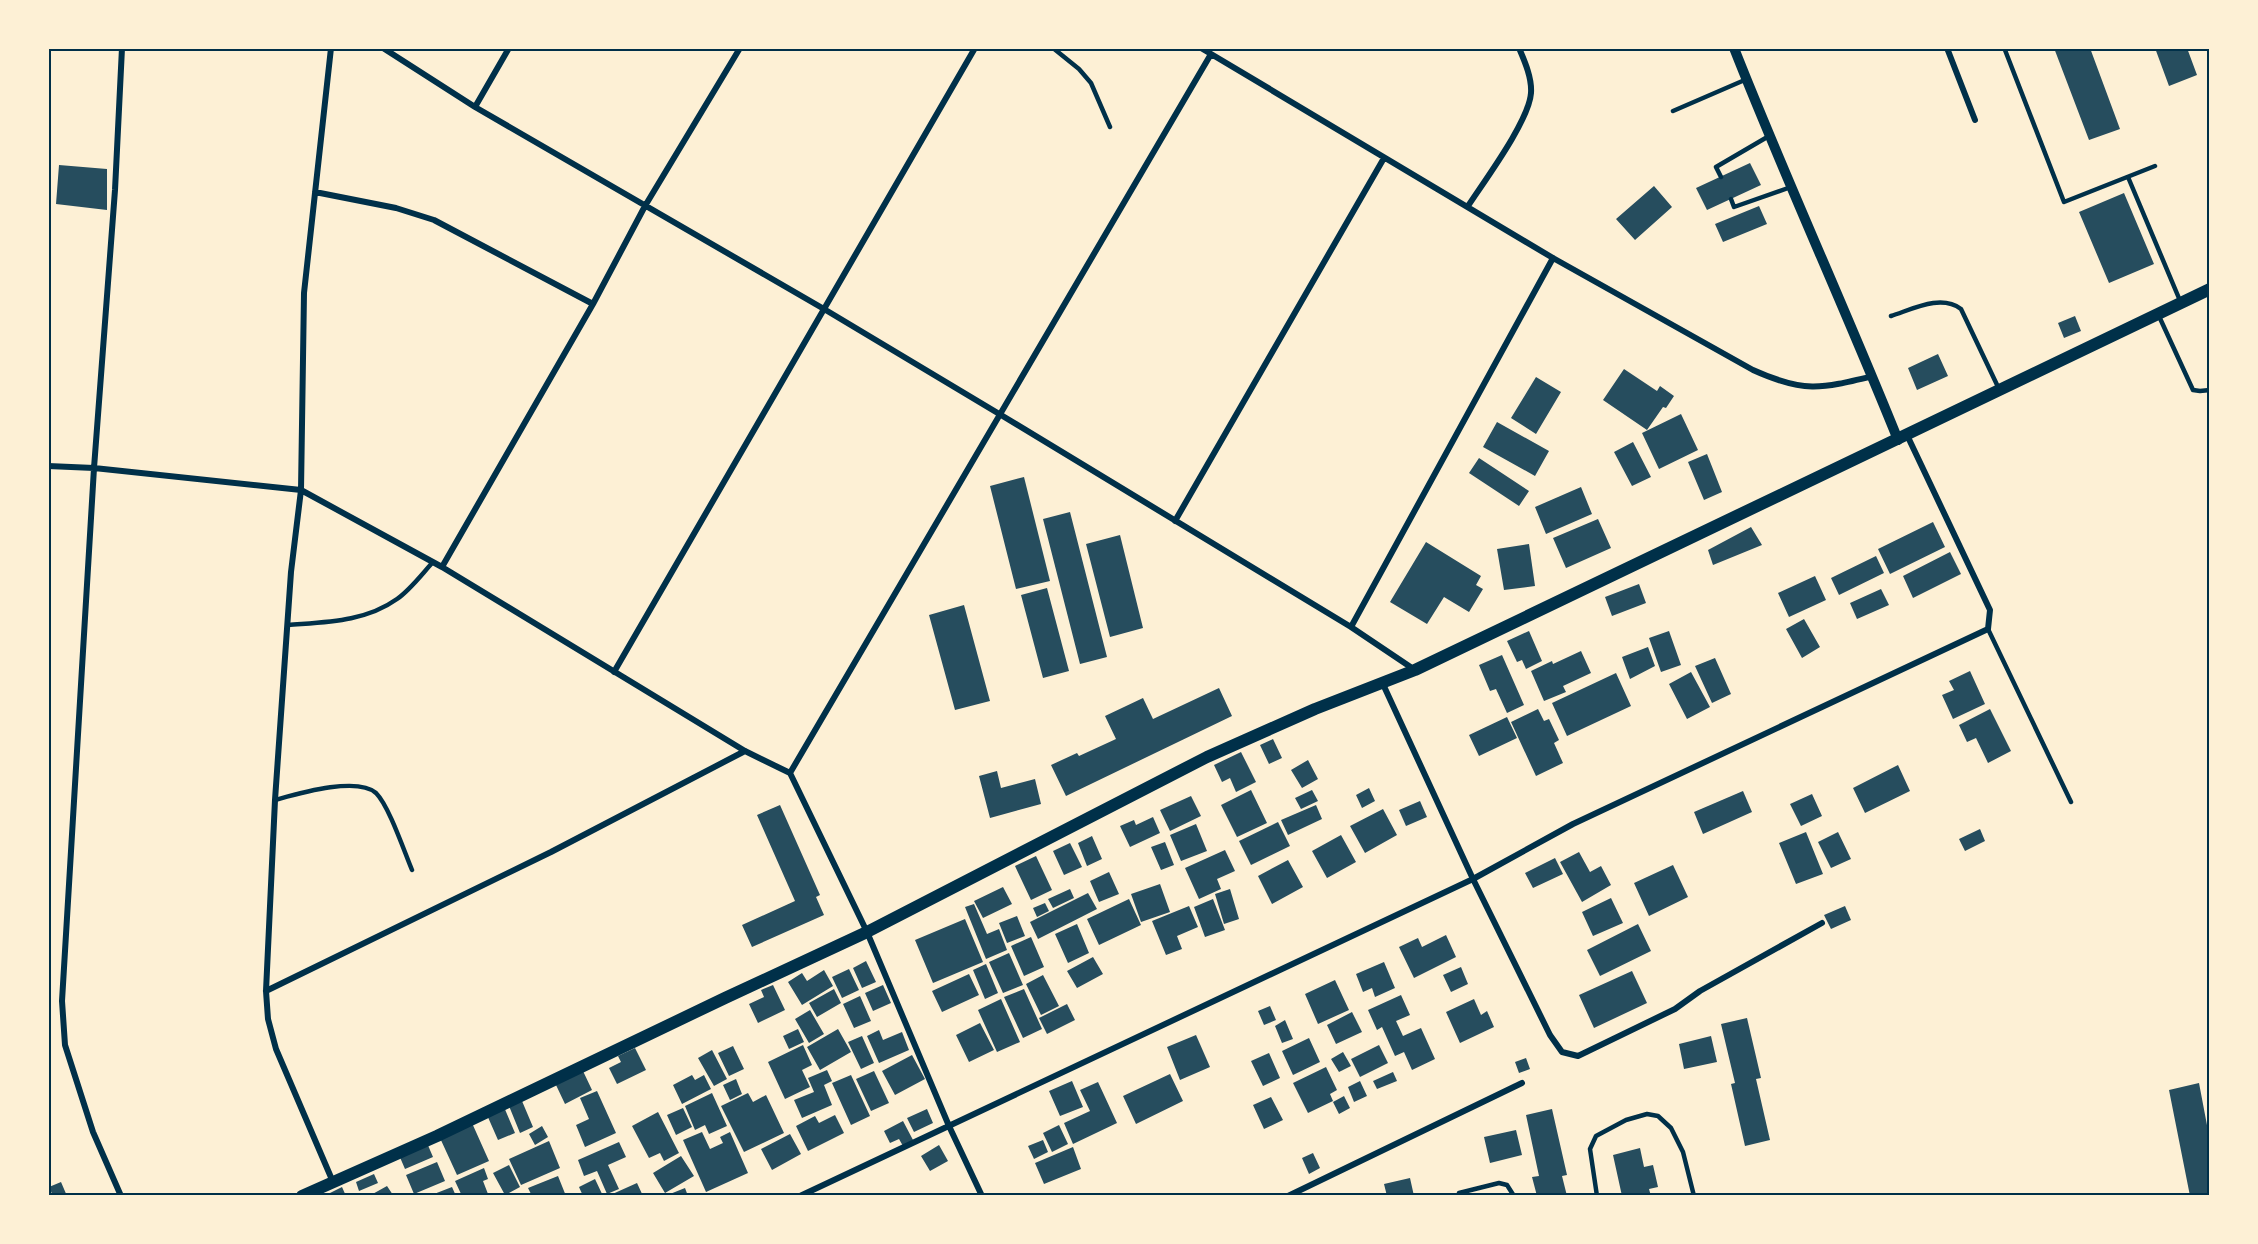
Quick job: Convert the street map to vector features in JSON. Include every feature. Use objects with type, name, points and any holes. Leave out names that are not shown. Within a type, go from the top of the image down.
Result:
[{"type":"main road","points":[[302,1196],[436,1136],[867,932],[1207,757],[1315,709],[1415,670],[2210,289]]},
{"type":"street","points":[[121,1196],[93,1132],[65,1045],[62,1001],[94,468],[115,190],[122,48]]},
{"type":"street","points":[[331,48],[304,293],[301,490],[291,572],[275,800],[266,991],[268,1019],[276,1048],[333,1182]]},
{"type":"street","points":[[382,48],[475,106],[1001,415],[1351,627],[1415,670]]},
{"type":"street","points":[[475,106],[509,48]]},
{"type":"street","points":[[442,567],[593,304],[645,206],[740,48]]},
{"type":"street","points":[[614,672],[975,48]]},
{"type":"street","points":[[1201,48],[1553,258],[1753,370],[1781,382],[1814,388],[1873,376]]},
{"type":"street","points":[[1468,206],[1526,114],[1532,92],[1528,68],[1519,48]]},
{"type":"street","points":[[800,1196],[1473,879],[1573,824],[1988,629],[1990,610],[1873,376],[1769,136],[1734,48]]},
{"type":"street","points":[[1947,48],[1975,120]]},
{"type":"street","points":[[790,773],[1211,54]]},
{"type":"street","points":[[1175,521],[1384,158]]},
{"type":"street","points":[[315,192],[396,208],[434,220],[593,304]]},
{"type":"street","points":[[1351,627],[1553,258]]},
{"type":"street","points":[[48,466],[94,468],[301,490],[442,567],[745,751],[790,773],[867,932],[949,1126],[982,1196]]},
{"type":"street","points":[[1382,682],[1473,879],[1550,1035],[1562,1052],[1570,1056],[1578,1056],[1675,1009],[1700,991],[1822,923]]},
{"type":"street","points":[[266,991],[551,852],[745,751]]},
{"type":"street","points":[[1288,1196],[1522,1083]]},
{"type":"lane","points":[[1053,48],[1079,69],[1091,83],[1110,127]]},
{"type":"lane","points":[[2005,50],[2064,202],[2155,166]]},
{"type":"lane","points":[[1673,111],[1747,79]]},
{"type":"lane","points":[[1721,177],[1716,167],[1769,136]]},
{"type":"lane","points":[[2128,177],[2181,303]]},
{"type":"lane","points":[[1731,199],[1734,207],[1791,186]]},
{"type":"lane","points":[[1891,316],[1942,301],[1953,303],[1961,309],[2000,391]]},
{"type":"lane","points":[[2158,314],[2193,390],[2200,392],[2210,390]]},
{"type":"lane","points":[[288,625],[338,621],[359,617],[382,608],[399,598],[433,562]]},
{"type":"lane","points":[[1988,629],[2071,802]]},
{"type":"lane","points":[[275,800],[336,786],[366,788],[375,792],[385,806],[412,870]]},
{"type":"lane","points":[[1597,1196],[1590,1149],[1596,1136],[1626,1120],[1647,1114],[1658,1116],[1671,1128],[1683,1152],[1694,1196]]},
{"type":"lane","points":[[1459,1193],[1499,1183],[1508,1185],[1514,1196]]},
{"type":"building","points":[[2054,48],[2090,48],[2120,129],[2089,140]]},
{"type":"building","points":[[2155,48],[2187,48],[2197,75],[2169,86]]},
{"type":"building","points":[[1750,163],[1761,185],[1707,210],[1696,188]]},
{"type":"building","points":[[59,165],[107,169],[107,210],[56,204]]},
{"type":"building","points":[[1654,186],[1672,207],[1635,240],[1616,219]]},
{"type":"building","points":[[2124,193],[2154,264],[2109,283],[2079,212]]},
{"type":"building","points":[[1759,206],[1767,224],[1723,242],[1715,224]]},
{"type":"building","points":[[2075,316],[2081,331],[2064,338],[2058,323]]},
{"type":"building","points":[[1938,354],[1948,376],[1917,390],[1908,368]]},
{"type":"building","points":[[1624,369],[1657,391],[1660,386],[1674,396],[1647,430],[1603,400]]},
{"type":"building","points":[[1536,377],[1561,392],[1536,434],[1511,418]]},
{"type":"building","points":[[1681,414],[1698,450],[1659,469],[1642,433]]},
{"type":"building","points":[[1497,422],[1549,451],[1535,476],[1483,447]]},
{"type":"building","points":[[1633,442],[1651,477],[1632,486],[1614,452]]},
{"type":"building","points":[[1707,454],[1722,492],[1704,500],[1688,462]]},
{"type":"building","points":[[1479,458],[1529,491],[1519,506],[1469,473]]},
{"type":"building","points":[[1024,477],[1050,581],[1016,589],[990,486]]},
{"type":"building","points":[[1581,487],[1592,514],[1546,534],[1535,507]]},
{"type":"building","points":[[1070,512],[1107,657],[1080,664],[1043,519]]},
{"type":"building","points":[[1598,519],[1611,548],[1566,568],[1553,538]]},
{"type":"building","points":[[1933,522],[1945,547],[1890,574],[1878,549]]},
{"type":"building","points":[[1751,527],[1762,545],[1713,565],[1708,550]]},
{"type":"building","points":[[1120,535],[1143,628],[1110,637],[1086,544]]},
{"type":"building","points":[[1426,542],[1481,576],[1476,585],[1483,589],[1469,612],[1444,597],[1427,624],[1390,602]]},
{"type":"building","points":[[1529,544],[1535,586],[1504,590],[1497,549]]},
{"type":"building","points":[[1950,552],[1961,574],[1913,598],[1903,576]]},
{"type":"building","points":[[1876,556],[1884,573],[1839,595],[1831,578]]},
{"type":"building","points":[[1815,576],[1826,600],[1789,617],[1778,593]]},
{"type":"building","points":[[1639,584],[1646,603],[1612,616],[1605,597]]},
{"type":"building","points":[[1047,588],[1069,671],[1043,678],[1021,595]]},
{"type":"building","points":[[1881,589],[1889,605],[1857,619],[1850,603]]},
{"type":"building","points":[[964,605],[990,701],[955,710],[929,615]]},
{"type":"building","points":[[1804,619],[1820,647],[1802,658],[1786,629]]},
{"type":"building","points":[[1529,631],[1542,661],[1526,669],[1522,660],[1517,662],[1507,641]]},
{"type":"building","points":[[1669,631],[1681,665],[1661,672],[1649,638]]},
{"type":"building","points":[[1648,647],[1655,666],[1630,679],[1622,657]]},
{"type":"building","points":[[1581,651],[1591,673],[1563,686],[1566,692],[1544,701],[1531,671]]},
{"type":"building","points":[[1502,655],[1524,705],[1507,713],[1496,689],[1490,691],[1479,665]]},
{"type":"building","points":[[1715,658],[1731,694],[1712,703],[1695,666]]},
{"type":"building","points":[[1970,671],[1985,704],[1953,719],[1942,695],[1954,690],[1949,681]]},
{"type":"building","points":[[1691,672],[1710,707],[1687,719],[1669,684]]},
{"type":"building","points":[[1616,673],[1631,706],[1567,736],[1552,703]]},
{"type":"building","points":[[1219,688],[1232,716],[1066,796],[1051,765],[1077,753],[1079,756],[1116,739],[1105,716],[1143,698],[1153,719]]},
{"type":"building","points":[[1538,709],[1544,721],[1549,719],[1559,740],[1554,743],[1563,763],[1536,776],[1511,722]]},
{"type":"building","points":[[1990,709],[2011,751],[1988,763],[1976,738],[1967,742],[1959,725]]},
{"type":"building","points":[[1507,717],[1517,738],[1479,756],[1469,735]]},
{"type":"building","points":[[1273,739],[1282,758],[1269,764],[1260,745]]},
{"type":"building","points":[[1241,752],[1256,782],[1236,792],[1230,778],[1222,782],[1214,765]]},
{"type":"building","points":[[1308,760],[1318,779],[1302,788],[1291,770]]},
{"type":"building","points":[[1898,765],[1910,791],[1865,813],[1853,788]]},
{"type":"building","points":[[997,771],[1001,788],[1035,779],[1041,804],[990,818],[979,776]]},
{"type":"building","points":[[1369,788],[1375,801],[1362,808],[1356,795]]},
{"type":"building","points":[[1251,790],[1267,823],[1237,837],[1221,805]]},
{"type":"building","points":[[1312,790],[1318,801],[1301,809],[1295,798]]},
{"type":"building","points":[[1743,791],[1752,812],[1703,834],[1694,812]]},
{"type":"building","points":[[1812,794],[1822,816],[1801,826],[1790,804]]},
{"type":"building","points":[[1191,796],[1201,816],[1170,831],[1160,810]]},
{"type":"building","points":[[1420,801],[1427,817],[1406,826],[1399,810]]},
{"type":"building","points":[[780,805],[820,895],[816,897],[824,915],[752,947],[742,925],[795,901],[757,815]]},
{"type":"building","points":[[1316,805],[1322,819],[1288,835],[1281,820]]},
{"type":"building","points":[[1383,809],[1397,835],[1365,853],[1350,826]]},
{"type":"building","points":[[1153,817],[1160,833],[1130,847],[1120,826],[1134,820],[1136,825]]},
{"type":"building","points":[[1278,822],[1290,846],[1251,865],[1239,841]]},
{"type":"building","points":[[1196,824],[1207,851],[1181,861],[1170,835]]},
{"type":"building","points":[[1980,829],[1985,841],[1965,851],[1959,839]]},
{"type":"building","points":[[1806,832],[1823,874],[1796,884],[1779,843]]},
{"type":"building","points":[[1838,832],[1851,859],[1831,868],[1818,842]]},
{"type":"building","points":[[1341,835],[1356,862],[1327,878],[1312,851]]},
{"type":"building","points":[[1092,836],[1102,859],[1087,866],[1078,843]]},
{"type":"building","points":[[1165,842],[1174,865],[1161,870],[1151,847]]},
{"type":"building","points":[[1070,843],[1082,867],[1064,875],[1053,851]]},
{"type":"building","points":[[1225,850],[1235,871],[1217,879],[1221,889],[1199,899],[1185,868]]},
{"type":"building","points":[[1579,852],[1590,872],[1601,866],[1611,885],[1582,902],[1560,862]]},
{"type":"building","points":[[1036,856],[1052,890],[1031,900],[1015,866]]},
{"type":"building","points":[[1555,858],[1563,874],[1533,888],[1525,873]]},
{"type":"building","points":[[1288,860],[1303,887],[1272,904],[1258,876]]},
{"type":"building","points":[[1673,865],[1688,897],[1649,916],[1634,883]]},
{"type":"building","points":[[1109,872],[1119,894],[1099,902],[1090,881]]},
{"type":"building","points":[[1160,884],[1170,912],[1141,922],[1131,894]]},
{"type":"building","points":[[1003,887],[1012,904],[983,918],[974,901]]},
{"type":"building","points":[[1070,889],[1074,898],[1053,908],[1048,899]]},
{"type":"building","points":[[1230,889],[1239,919],[1224,924],[1215,894]]},
{"type":"building","points":[[1088,893],[1097,909],[1038,939],[1030,922]]},
{"type":"building","points":[[1611,898],[1623,923],[1593,936],[1582,912]]},
{"type":"building","points":[[1129,899],[1141,925],[1099,945],[1087,919]]},
{"type":"building","points":[[1213,899],[1225,930],[1205,937],[1194,907]]},
{"type":"building","points":[[1045,903],[1049,911],[1037,917],[1033,908]]},
{"type":"building","points":[[974,904],[987,934],[999,929],[1007,950],[986,959],[965,907]]},
{"type":"building","points":[[1189,906],[1198,927],[1177,936],[1182,949],[1166,955],[1152,921]]},
{"type":"building","points":[[1845,906],[1851,920],[1831,929],[1824,915]]},
{"type":"building","points":[[1017,916],[1025,936],[1007,943],[999,923]]},
{"type":"building","points":[[965,919],[983,962],[933,983],[915,940]]},
{"type":"building","points":[[1077,924],[1089,953],[1068,963],[1055,934]]},
{"type":"building","points":[[1638,924],[1651,951],[1600,976],[1587,950]]},
{"type":"building","points":[[1446,935],[1456,957],[1414,978],[1399,947],[1418,938],[1422,947]]},
{"type":"building","points":[[1031,937],[1044,967],[1024,976],[1011,946]]},
{"type":"building","points":[[1009,953],[1023,985],[1003,993],[989,962]]},
{"type":"building","points":[[1093,957],[1103,974],[1077,988],[1067,971]]},
{"type":"building","points":[[866,961],[876,982],[862,988],[853,968]]},
{"type":"building","points":[[1384,962],[1395,988],[1375,997],[1372,988],[1363,992],[1356,974]]},
{"type":"building","points":[[986,964],[998,993],[985,999],[973,970]]},
{"type":"building","points":[[1461,967],[1468,984],[1451,992],[1443,975]]},
{"type":"building","points":[[849,969],[859,990],[842,998],[832,977]]},
{"type":"building","points":[[824,970],[833,986],[802,1005],[788,982],[802,973],[807,981]]},
{"type":"building","points":[[1632,971],[1647,1003],[1594,1028],[1579,995]]},
{"type":"building","points":[[969,974],[979,995],[942,1012],[932,991]]},
{"type":"building","points":[[1043,975],[1059,1006],[1041,1015],[1026,984]]},
{"type":"building","points":[[1335,980],[1349,1010],[1318,1024],[1305,994]]},
{"type":"building","points":[[773,985],[785,1010],[758,1023],[749,1004],[764,997],[761,990]]},
{"type":"building","points":[[883,985],[891,1003],[873,1011],[865,993]]},
{"type":"building","points":[[834,989],[841,1003],[817,1017],[809,1003]]},
{"type":"building","points":[[1024,989],[1042,1029],[1023,1038],[1004,997]]},
{"type":"building","points":[[1401,995],[1410,1015],[1396,1021],[1403,1036],[1421,1028],[1435,1059],[1412,1070],[1404,1052],[1395,1056],[1382,1027],[1377,1030],[1368,1010]]},
{"type":"building","points":[[860,996],[871,1021],[854,1028],[843,1004]]},
{"type":"building","points":[[1001,999],[1020,1042],[997,1052],[978,1010]]},
{"type":"building","points":[[1474,999],[1481,1015],[1487,1011],[1494,1027],[1460,1043],[1446,1012]]},
{"type":"building","points":[[1067,1004],[1075,1020],[1047,1034],[1039,1018]]},
{"type":"building","points":[[1270,1006],[1276,1020],[1264,1025],[1258,1011]]},
{"type":"building","points":[[810,1010],[824,1034],[809,1043],[795,1019]]},
{"type":"building","points":[[1352,1012],[1362,1032],[1336,1044],[1327,1025]]},
{"type":"building","points":[[1747,1018],[1761,1078],[1756,1079],[1770,1140],[1745,1146],[1731,1084],[1735,1083],[1721,1024]]},
{"type":"building","points":[[1285,1020],[1293,1039],[1282,1043],[1275,1026]]},
{"type":"building","points":[[980,1023],[994,1050],[969,1062],[956,1035]]},
{"type":"building","points":[[798,1029],[804,1042],[789,1049],[783,1036]]},
{"type":"building","points":[[838,1029],[851,1052],[820,1070],[807,1047]]},
{"type":"building","points":[[879,1030],[883,1040],[902,1032],[909,1050],[879,1063],[867,1036]]},
{"type":"building","points":[[1196,1035],[1210,1067],[1180,1080],[1167,1047]]},
{"type":"building","points":[[862,1036],[874,1063],[861,1069],[848,1042]]},
{"type":"building","points":[[1711,1036],[1717,1062],[1684,1069],[1679,1044]]},
{"type":"building","points":[[1309,1038],[1320,1062],[1293,1075],[1282,1051]]},
{"type":"building","points":[[803,1045],[812,1065],[802,1070],[810,1087],[785,1099],[768,1062]]},
{"type":"building","points":[[1379,1045],[1388,1063],[1360,1077],[1351,1059]]},
{"type":"building","points":[[733,1046],[744,1069],[729,1076],[718,1053]]},
{"type":"building","points":[[635,1048],[646,1070],[617,1084],[609,1068],[621,1062],[618,1056]]},
{"type":"building","points":[[712,1050],[727,1079],[714,1086],[698,1058]]},
{"type":"building","points":[[1343,1052],[1351,1066],[1339,1072],[1331,1059]]},
{"type":"building","points":[[1269,1053],[1280,1078],[1263,1086],[1251,1061]]},
{"type":"building","points":[[912,1055],[925,1079],[895,1095],[882,1071]]},
{"type":"building","points":[[1526,1058],[1530,1069],[1519,1073],[1515,1062]]},
{"type":"building","points":[[1326,1067],[1337,1090],[1330,1094],[1333,1101],[1308,1113],[1293,1083]]},
{"type":"building","points":[[827,1070],[832,1081],[824,1085],[832,1105],[802,1118],[794,1100],[814,1092],[808,1078]]},
{"type":"building","points":[[583,1071],[592,1090],[565,1104],[556,1085]]},
{"type":"building","points":[[874,1071],[889,1103],[871,1111],[856,1079]]},
{"type":"building","points":[[1393,1072],[1397,1081],[1377,1089],[1373,1081]]},
{"type":"building","points":[[1170,1074],[1183,1101],[1136,1124],[1123,1096]]},
{"type":"building","points":[[692,1075],[695,1080],[704,1075],[711,1089],[682,1104],[673,1085]]},
{"type":"building","points":[[851,1075],[870,1116],[851,1125],[832,1083]]},
{"type":"building","points":[[736,1079],[742,1094],[730,1100],[723,1085]]},
{"type":"building","points":[[1072,1081],[1083,1107],[1060,1116],[1049,1091]]},
{"type":"building","points":[[1360,1081],[1367,1096],[1354,1102],[1348,1087]]},
{"type":"building","points":[[1098,1082],[1117,1123],[1073,1144],[1064,1123],[1090,1111],[1080,1090]]},
{"type":"building","points":[[2199,1083],[2210,1141],[2210,1196],[2190,1196],[2169,1090]]},
{"type":"building","points":[[597,1091],[616,1133],[585,1147],[576,1125],[589,1119],[580,1098]]},
{"type":"building","points":[[712,1093],[727,1126],[709,1134],[705,1125],[695,1130],[685,1106]]},
{"type":"building","points":[[748,1093],[753,1102],[766,1095],[784,1133],[744,1152],[721,1106]]},
{"type":"building","points":[[1344,1096],[1350,1108],[1339,1114],[1333,1102]]},
{"type":"building","points":[[1271,1097],[1283,1120],[1264,1129],[1253,1105]]},
{"type":"building","points":[[522,1101],[533,1127],[520,1133],[509,1106]]},
{"type":"building","points":[[504,1107],[515,1133],[498,1140],[487,1115]]},
{"type":"building","points":[[683,1108],[692,1127],[676,1135],[667,1115]]},
{"type":"building","points":[[927,1109],[933,1123],[914,1132],[907,1118]]},
{"type":"building","points":[[1552,1109],[1567,1175],[1562,1176],[1567,1196],[1537,1196],[1532,1177],[1539,1176],[1526,1115]]},
{"type":"building","points":[[658,1112],[679,1153],[664,1161],[660,1153],[649,1158],[632,1126]]},
{"type":"building","points":[[835,1115],[844,1133],[808,1151],[796,1126],[815,1116],[819,1123]]},
{"type":"building","points":[[903,1121],[913,1140],[903,1146],[899,1139],[890,1143],[884,1131]]},
{"type":"building","points":[[472,1123],[489,1161],[457,1175],[440,1138]]},
{"type":"building","points":[[1059,1125],[1068,1144],[1052,1152],[1043,1133]]},
{"type":"building","points":[[542,1126],[548,1137],[535,1145],[529,1134]]},
{"type":"building","points":[[1516,1130],[1522,1155],[1490,1163],[1484,1137]]},
{"type":"building","points":[[702,1132],[710,1149],[723,1143],[720,1137],[730,1132],[748,1173],[706,1192],[683,1140]]},
{"type":"building","points":[[790,1134],[801,1154],[772,1170],[761,1149]]},
{"type":"building","points":[[1043,1140],[1048,1152],[1034,1159],[1028,1146]]},
{"type":"building","points":[[549,1141],[560,1168],[521,1185],[509,1159]]},
{"type":"building","points":[[619,1142],[626,1157],[608,1165],[619,1189],[607,1194],[597,1171],[584,1176],[578,1160]]},
{"type":"building","points":[[427,1143],[433,1157],[405,1169],[399,1155]]},
{"type":"building","points":[[939,1145],[948,1161],[930,1171],[921,1156]]},
{"type":"building","points":[[1073,1147],[1081,1169],[1044,1184],[1035,1163]]},
{"type":"building","points":[[1640,1148],[1644,1167],[1653,1165],[1658,1187],[1649,1189],[1651,1196],[1622,1196],[1613,1155]]},
{"type":"building","points":[[1313,1153],[1320,1168],[1309,1174],[1302,1158]]},
{"type":"building","points":[[681,1156],[694,1176],[665,1193],[653,1173]]},
{"type":"building","points":[[437,1162],[445,1181],[414,1194],[406,1175]]},
{"type":"building","points":[[509,1165],[520,1187],[505,1195],[493,1173]]},
{"type":"building","points":[[484,1168],[488,1179],[483,1181],[488,1194],[462,1196],[455,1181]]},
{"type":"building","points":[[374,1174],[378,1183],[359,1191],[356,1182]]},
{"type":"building","points":[[558,1176],[566,1196],[532,1196],[528,1188]]},
{"type":"building","points":[[1410,1178],[1414,1196],[1387,1196],[1384,1184]]},
{"type":"building","points":[[595,1179],[603,1196],[583,1196],[579,1187]]},
{"type":"building","points":[[61,1182],[67,1196],[53,1196],[49,1187]]},
{"type":"building","points":[[637,1183],[643,1196],[608,1196]]},
{"type":"building","points":[[387,1186],[393,1195],[369,1196]]},
{"type":"building","points":[[342,1187],[346,1196],[324,1196]]},
{"type":"building","points":[[452,1187],[456,1196],[435,1196],[434,1194]]},
{"type":"building","points":[[685,1188],[688,1196],[665,1196]]}]
